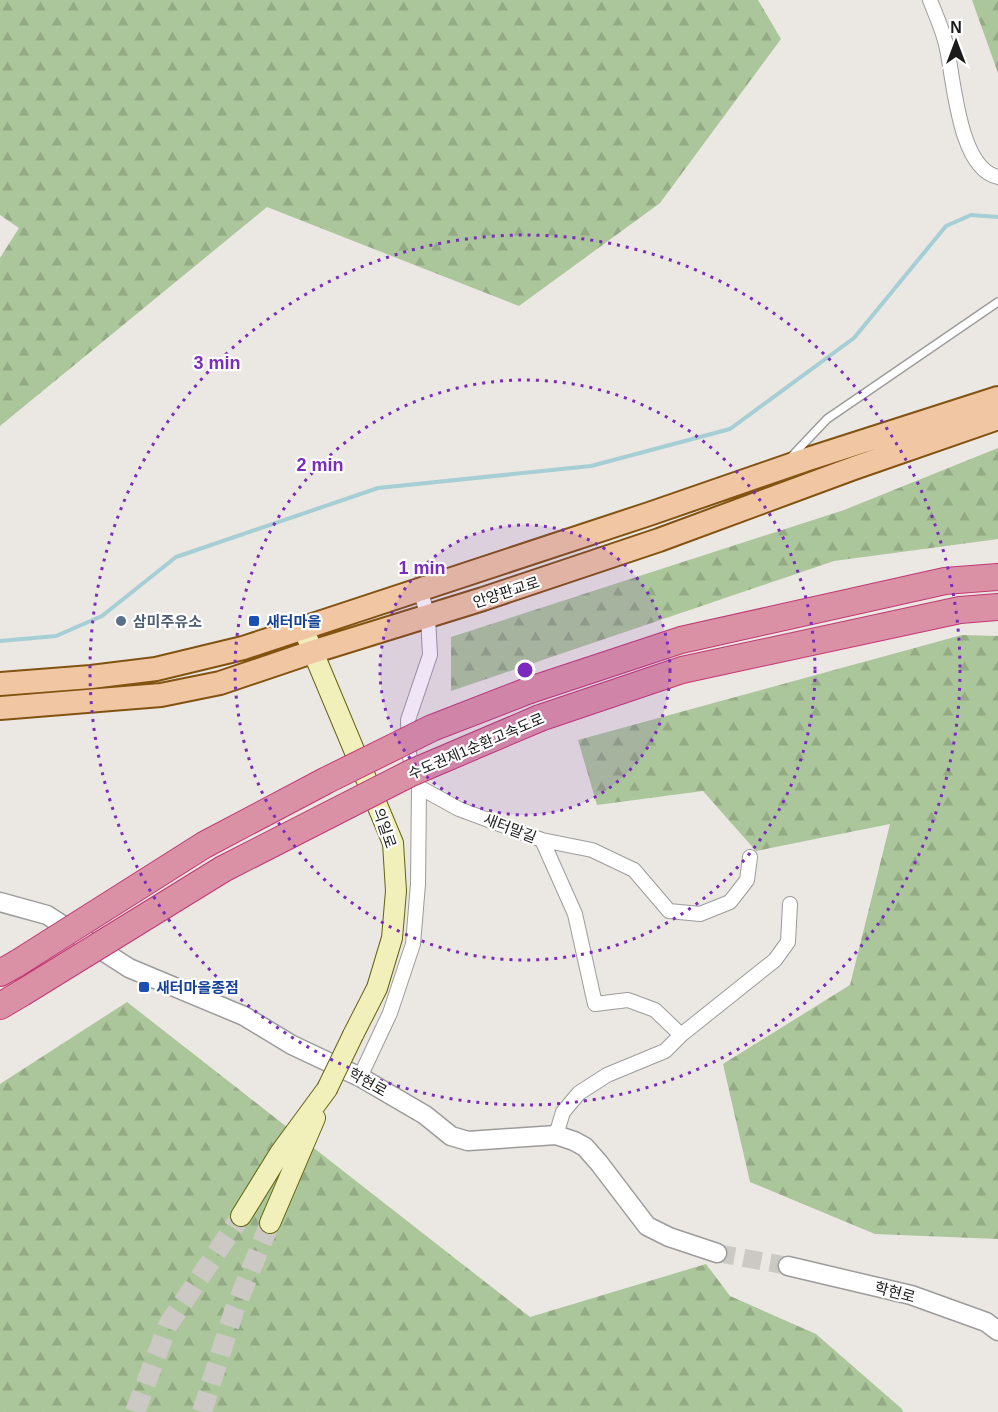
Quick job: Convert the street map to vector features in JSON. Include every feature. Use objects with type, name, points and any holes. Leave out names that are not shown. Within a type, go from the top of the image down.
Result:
[{"type":"highway","name":"수도권제1순환고속도로","points":[[8,968],[204,845],[432,728],[530,690],[681,640],[945,581],[998,577]]},
{"type":"highway","name":"수도권제1순환고속도로","points":[[0,1006],[224,869],[411,773],[540,718],[682,670],[960,610],[998,607]]},
{"type":"main road","name":"안양판교로","points":[[0,684],[156,669],[243,648],[998,398]]},
{"type":"main road","name":"안양판교로","points":[[0,708],[161,695],[220,683],[659,540],[998,418]]},
{"type":"main road","name":"의일로","points":[[303,628],[393,843],[396,891],[392,938],[376,988],[327,1089]]},
{"type":"main road","points":[[241,1216],[280,1154],[327,1089]]},
{"type":"main road","points":[[270,1222],[327,1089]]},
{"type":"street","points":[[930,0],[947,47],[954,90],[968,148],[980,168],[998,177]]},
{"type":"street","points":[[360,1077],[390,1012],[413,944],[418,884],[419,787],[409,754],[408,720],[430,655],[428,617],[420,589]]},
{"type":"street","name":"새터말길","points":[[419,787],[459,809],[542,840],[575,914],[595,1004],[628,1000],[654,1010],[681,1035]]},
{"type":"street","points":[[542,840],[592,850],[634,870],[669,911],[700,914],[730,902],[747,880],[750,857]]},
{"type":"street","name":"학현로","points":[[0,902],[47,915],[129,968],[244,1016],[292,1045],[360,1077],[425,1115],[452,1136],[468,1141],[556,1135],[574,1141],[585,1147],[647,1226],[669,1238],[717,1253]]},
{"type":"street","points":[[556,1135],[563,1112],[579,1093],[607,1075],[665,1051],[681,1035],[775,960],[788,942],[790,904]]},
{"type":"street","name":"학현로","points":[[788,1266],[911,1295],[986,1322],[998,1331]]},
{"type":"lane","points":[[777,470],[803,446],[827,418],[998,302]]},
{"type":"green space","points":[[0,0],[758,0],[781,39],[660,203],[519,306],[267,207],[0,426],[0,258],[19,228],[0,215]]},
{"type":"green space","points":[[972,0],[998,0],[998,73]]},
{"type":"green space","points":[[998,448],[998,539],[834,561],[451,691],[451,637],[844,510]]},
{"type":"green space","points":[[962,635],[998,636],[998,1239],[875,1234],[750,1182],[723,1064],[850,985],[890,824],[756,851],[703,791],[597,805],[578,740]]},
{"type":"green space","points":[[127,1002],[530,1317],[706,1264],[730,1296],[816,1334],[903,1412],[0,1412],[0,1084]]},
{"type":"waterway","points":[[0,641],[56,636],[102,616],[176,557],[378,488],[591,466],[730,429],[854,338],[946,226],[971,215],[998,217]]},
{"type":"tunnel","points":[[135,1412],[168,1325],[241,1216]]},
{"type":"tunnel","points":[[202,1412],[234,1311],[270,1223]]},
{"type":"tunnel","points":[[717,1253],[788,1266]]},
{"type":"place","name":"삼미주유소","points":[[121,621]]},
{"type":"place","name":"새터마을","points":[[254,621]]},
{"type":"place","name":"새터마을종점","points":[[144,987]]}]
